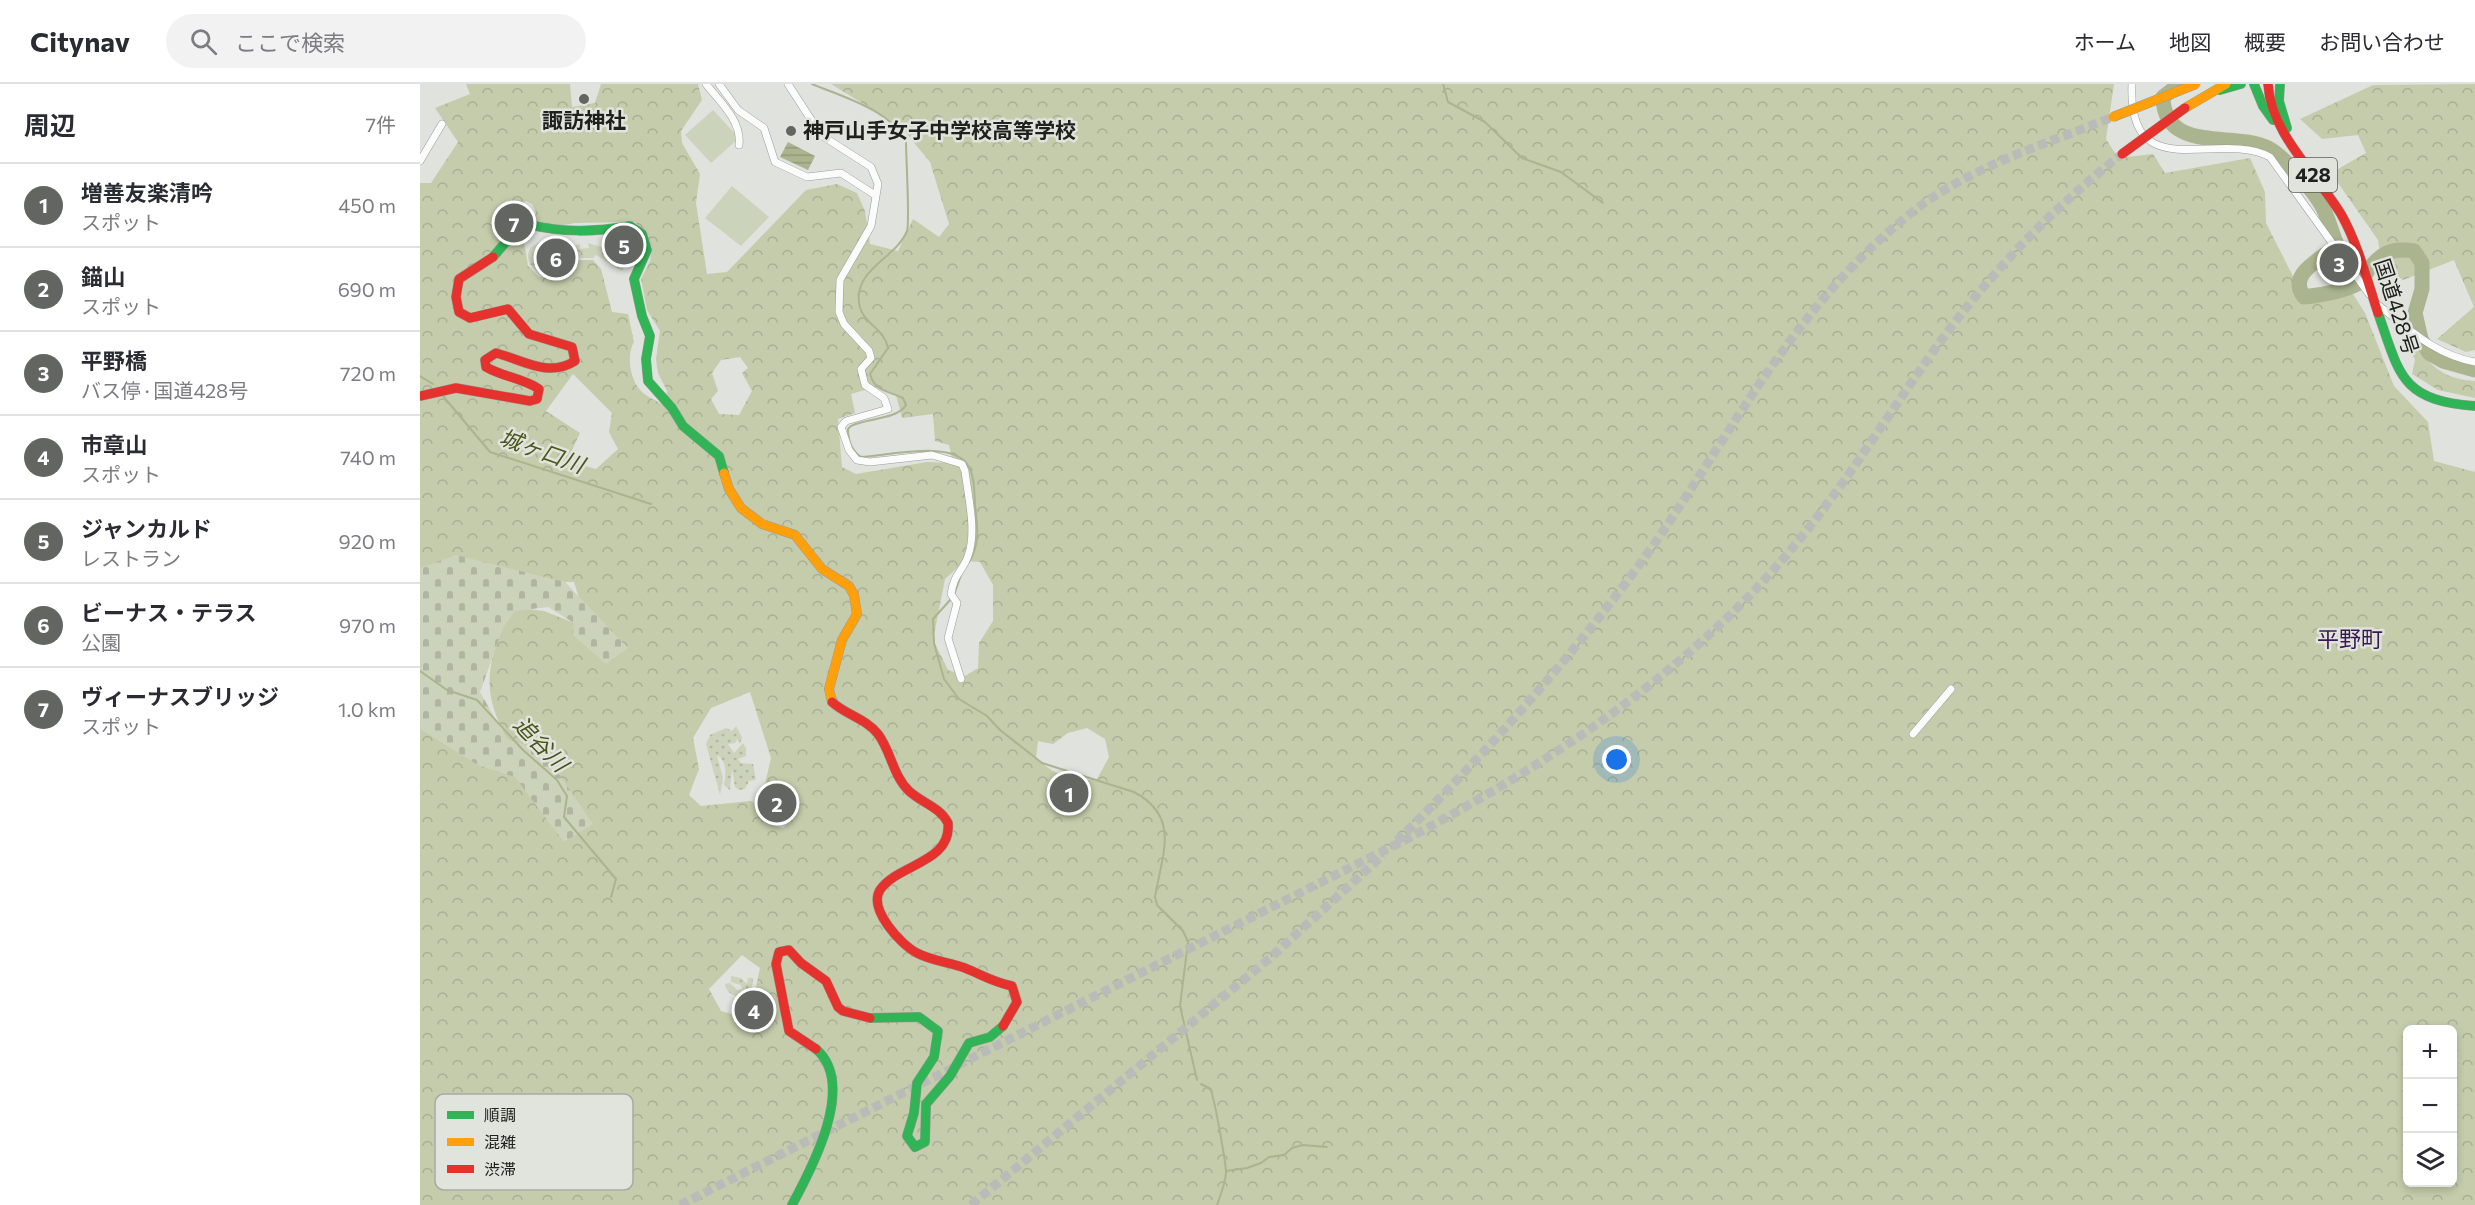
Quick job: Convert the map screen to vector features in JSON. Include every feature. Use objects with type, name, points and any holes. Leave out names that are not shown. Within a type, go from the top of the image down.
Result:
[{"type":"main road","points":[[2113,117],[2196,84]]},
{"type":"main road","points":[[2121,154],[2203,97],[2226,84]]},
{"type":"main road","points":[[2203,97],[2241,84]]},
{"type":"main road","points":[[2254,84],[2263,106],[2284,134]]},
{"type":"main road","name":"国道428号","points":[[2268,84],[2269,102],[2284,134],[2332,202],[2348,229],[2371,287],[2399,374],[2409,386],[2429,399],[2475,406]]},
{"type":"main road","points":[[2280,84],[2278,101],[2283,120],[2332,202]]},
{"type":"main road","points":[[420,396],[446,388],[460,387],[525,402],[537,399],[538,389],[532,384],[494,373],[486,367],[485,360],[496,353],[541,369],[559,370],[575,361],[572,347],[529,334],[508,309],[494,310],[472,319],[463,316],[457,309],[455,298],[459,279],[496,254],[516,230],[527,224],[553,231],[598,231],[630,226],[636,228],[646,242],[647,250],[634,279],[642,316],[650,336],[646,359],[648,381],[672,408],[683,426],[718,456],[729,489],[741,508],[762,524],[795,535],[822,568],[849,586],[854,595],[857,614],[842,640],[829,689],[830,701],[871,725],[886,744],[903,784],[941,814],[948,822],[950,830],[940,849],[894,876],[880,890],[877,901],[879,910],[910,949],[930,961],[966,969],[986,979],[1012,986],[1017,1002],[1013,1013],[997,1034],[969,1043],[963,1050],[950,1076],[926,1104],[925,1142],[915,1147],[907,1136],[914,1113],[917,1083],[934,1057],[939,1037],[938,1031],[932,1024],[919,1017],[868,1018],[843,1011],[838,1007],[826,981],[801,963],[789,950],[779,952],[776,964],[789,1031],[820,1052],[827,1061],[832,1075],[832,1106],[828,1122],[792,1205]]},
{"type":"street","points":[[706,84],[735,121],[740,134],[738,145]]},
{"type":"street","points":[[719,84],[738,110],[764,128],[775,162],[807,177],[841,173],[875,195]]},
{"type":"street","points":[[788,84],[821,135],[871,168],[878,184],[875,195],[876,208],[871,226],[840,280],[839,312],[849,332],[869,351],[871,358],[861,369],[865,385],[884,398],[888,409],[846,421],[841,427],[849,450],[857,460],[870,462],[932,455],[962,464],[971,533],[969,555],[957,572],[948,638],[961,679]]},
{"type":"street","points":[[2133,84],[2133,103],[2138,126],[2147,140],[2157,145],[2197,150],[2252,150],[2270,157],[2338,255],[2376,304],[2430,346],[2450,356],[2475,362]]},
{"type":"street","points":[[420,161],[442,124]]},
{"type":"street","points":[[1913,734],[1952,689]]},
{"type":"green space","points":[[466,84],[570,84],[572,107],[595,103],[601,84],[698,84],[702,100],[681,131],[682,143],[700,174],[696,203],[707,274],[727,272],[806,190],[837,184],[857,193],[865,211],[870,244],[898,251],[913,219],[939,237],[949,224],[930,162],[901,127],[831,84],[2114,84],[2106,139],[2118,158],[2153,154],[2165,173],[2250,158],[2265,192],[2266,223],[2300,290],[2346,283],[2365,313],[2394,386],[2428,422],[2434,461],[2475,472],[2475,1205],[420,1205],[420,724],[507,740],[490,694],[491,669],[500,620],[520,608],[544,611],[577,624],[581,604],[574,582],[420,580],[420,183],[431,183],[458,142],[435,108],[470,94]],"holes":[[[526,201],[532,204],[536,212],[532,222],[553,227],[575,223],[635,222],[645,233],[652,248],[650,261],[641,279],[647,310],[660,331],[656,359],[658,373],[667,391],[666,406],[643,393],[634,381],[630,360],[634,342],[628,314],[612,312],[601,269],[593,260],[577,260],[548,278],[539,277],[528,266],[524,242],[512,237],[506,228],[515,219],[519,205]],[[740,357],[748,368],[742,373],[752,391],[739,415],[719,414],[711,399],[718,391],[712,373],[721,360]],[[573,374],[612,413],[609,432],[618,449],[596,469],[567,461],[580,433],[546,411]],[[875,387],[896,395],[902,418],[933,414],[935,441],[949,445],[953,463],[927,462],[856,474],[842,467],[838,419],[855,413],[851,394]],[[965,561],[980,562],[993,585],[993,621],[979,643],[978,668],[965,676],[948,670],[933,640],[945,579]],[[750,692],[771,758],[765,784],[778,813],[790,821],[783,828],[768,824],[764,807],[751,801],[701,806],[689,795],[699,769],[693,738],[711,708]],[[1087,728],[1105,739],[1109,757],[1097,779],[1088,780],[1064,776],[1056,773],[1036,757],[1038,741],[1053,744],[1068,733]],[[742,955],[760,968],[752,1007],[738,1016],[721,1011],[709,989]]]},
{"type":"green space","points":[[2475,84],[2475,350],[2466,352],[2437,339],[2474,307],[2454,260],[2403,280],[2382,267],[2378,240],[2331,173],[2366,153],[2358,135],[2322,139],[2300,119],[2373,85]]},
{"type":"green space","points":[[713,110],[739,138],[711,163],[685,135]]},
{"type":"green space","points":[[732,186],[769,217],[741,246],[705,218]]},
{"type":"green space","points":[[538,243],[559,251],[580,244],[580,249],[589,248],[588,243],[608,249],[627,262],[622,271],[596,255],[593,258],[575,258],[554,271],[544,274],[532,267],[528,255],[531,247]]},
{"type":"green space","points":[[2403,333],[2433,366],[2450,376],[2475,381],[2475,398],[2438,390],[2412,374],[2415,360]]},
{"type":"green space","points":[[456,555],[565,582],[628,648],[606,664],[573,635],[574,623],[548,607],[515,611],[503,628],[480,692],[507,739],[543,751],[593,824],[564,842],[515,777],[478,765],[420,729],[420,568]]},
{"type":"green space","points":[[736,726],[742,737],[740,744],[737,739],[735,743],[728,744],[734,753],[743,743],[746,756],[738,759],[741,763],[753,764],[756,780],[749,781],[745,789],[739,790],[735,787],[732,769],[730,790],[724,785],[724,764],[717,755],[723,778],[720,795],[706,744],[710,735],[726,728],[732,731]]},
{"type":"green space","points":[[731,976],[741,978],[747,984],[748,978],[753,978],[752,987],[743,1006],[737,1007],[736,1002],[742,999],[727,990],[725,984],[730,983],[737,990],[742,989],[741,985],[731,982]]},
{"type":"shaded area","points":[[788,142],[815,156],[808,170],[780,157]]},
{"type":"waterway","points":[[812,84],[878,113],[899,131],[906,142],[907,231],[894,249],[870,272],[859,291],[859,302],[864,316],[882,335],[888,348],[870,374],[872,380],[879,388],[903,398],[906,405],[896,413],[851,426],[848,429],[850,441],[855,452],[861,457],[933,451],[959,457],[967,464],[974,483],[977,527],[977,541],[969,562]]},
{"type":"waterway","points":[[1443,84],[1448,102],[1485,122],[1522,158],[1561,172],[1603,203]]},
{"type":"waterway","points":[[2180,84],[2163,97],[2166,115],[2175,127],[2203,138],[2254,143],[2268,148],[2298,174],[2322,206],[2337,245],[2308,267],[2303,274],[2300,288],[2304,297],[2332,293],[2359,283],[2376,261],[2386,253],[2399,250],[2414,251],[2422,263],[2422,289],[2415,313],[2421,339],[2429,353],[2443,361],[2475,370]]},
{"type":"waterway","name":"城ヶ口川","points":[[420,376],[433,384]]},
{"type":"waterway","name":"城ヶ口川","points":[[443,396],[490,452],[651,504]]},
{"type":"waterway","points":[[954,595],[961,575]]},
{"type":"waterway","points":[[951,599],[933,619],[934,643],[944,679],[959,699],[987,716],[1000,730],[1042,763],[1134,792],[1149,802],[1158,813],[1165,838],[1155,897],[1157,905],[1183,931],[1188,942],[1180,1006],[1197,1080]]},
{"type":"waterway","name":"追谷川","points":[[420,671],[447,690],[477,700],[523,750],[557,780],[567,796],[564,817],[616,879],[611,897]]},
{"type":"waterway","points":[[1201,1084],[1210,1089],[1212,1094],[1226,1173],[1217,1205]]},
{"type":"waterway","points":[[1226,1171],[1247,1168],[1269,1157],[1284,1155],[1292,1148],[1303,1145],[1327,1147]]},
{"type":"tunnel","points":[[1397,841],[1530,701],[1592,627],[1650,550],[1769,370],[1835,285],[1873,246],[1937,194],[1985,168],[2113,117]]},
{"type":"tunnel","points":[[680,1205],[1405,840],[1514,778],[1617,710],[1713,631],[1758,587],[1819,514],[1952,326],[1990,279],[2075,193],[2122,154]]},
{"type":"tunnel","points":[[971,1205],[1270,958],[1383,855]]},
{"type":"traffic: fast","points":[[2220,90],[2241,84]]},
{"type":"traffic: fast","points":[[2254,84],[2263,106],[2273,120]]},
{"type":"traffic: fast","points":[[2280,84],[2279,101],[2287,128]]},
{"type":"traffic: fast","points":[[493,257],[516,230],[527,224],[578,231],[630,226],[642,234],[647,250],[634,279],[642,316],[650,336],[646,359],[648,381],[672,408],[683,426],[719,456],[724,473]]},
{"type":"traffic: fast","points":[[2378,313],[2399,368],[2417,390],[2431,398],[2475,406]]},
{"type":"traffic: fast","points":[[870,1018],[919,1017],[938,1031],[934,1057],[917,1083],[914,1113],[907,1136],[915,1147],[925,1142],[926,1104],[950,1076],[969,1043],[990,1037],[1003,1026]]},
{"type":"traffic: fast","points":[[792,1205],[819,1149],[832,1104],[832,1083],[828,1064],[816,1049]]},
{"type":"traffic: slow","points":[[2113,117],[2196,84]]},
{"type":"traffic: slow","points":[[2185,108],[2226,84]]},
{"type":"traffic: slow","points":[[724,473],[729,489],[741,508],[762,524],[795,535],[822,569],[849,586],[854,595],[857,614],[842,640],[829,689],[832,702]]},
{"type":"traffic: jam","points":[[2268,84],[2277,120],[2347,226],[2362,262],[2378,313]]},
{"type":"traffic: jam","points":[[2122,154],[2185,108]]},
{"type":"traffic: jam","points":[[420,396],[456,388],[530,401],[537,399],[539,389],[486,367],[485,360],[496,353],[545,368],[565,366],[575,361],[572,347],[529,334],[508,309],[470,318],[459,312],[456,297],[459,279],[493,257]]},
{"type":"traffic: jam","points":[[832,702],[878,734],[904,785],[914,795],[936,809],[948,823],[947,836],[933,855],[898,874],[880,890],[877,898],[882,916],[895,935],[917,953],[1012,986],[1017,1002],[1003,1026]]},
{"type":"traffic: jam","points":[[816,1049],[789,1031],[776,964],[779,952],[789,950],[801,963],[826,981],[838,1007],[843,1011],[870,1018]]},
{"type":"place","name":"諏訪神社","points":[[584,99]]},
{"type":"place","name":"神戸山手女子中学校高等学校","points":[[791,131]]},
{"type":"place","name":"ヴィーナスブリッジ","points":[[514,223]]},
{"type":"place","name":"ジャンカルド","points":[[624,245]]},
{"type":"place","name":"ビーナス・テラス","points":[[556,258]]},
{"type":"place","name":"平野橋","points":[[2339,263]]},
{"type":"place","name":"増善友楽清吟","points":[[1069,793]]},
{"type":"place","name":"錨山","points":[[777,803]]},
{"type":"place","name":"市章山","points":[[754,1010]]},
{"type":"district","name":"平野町","points":[[2350,639]]}]
